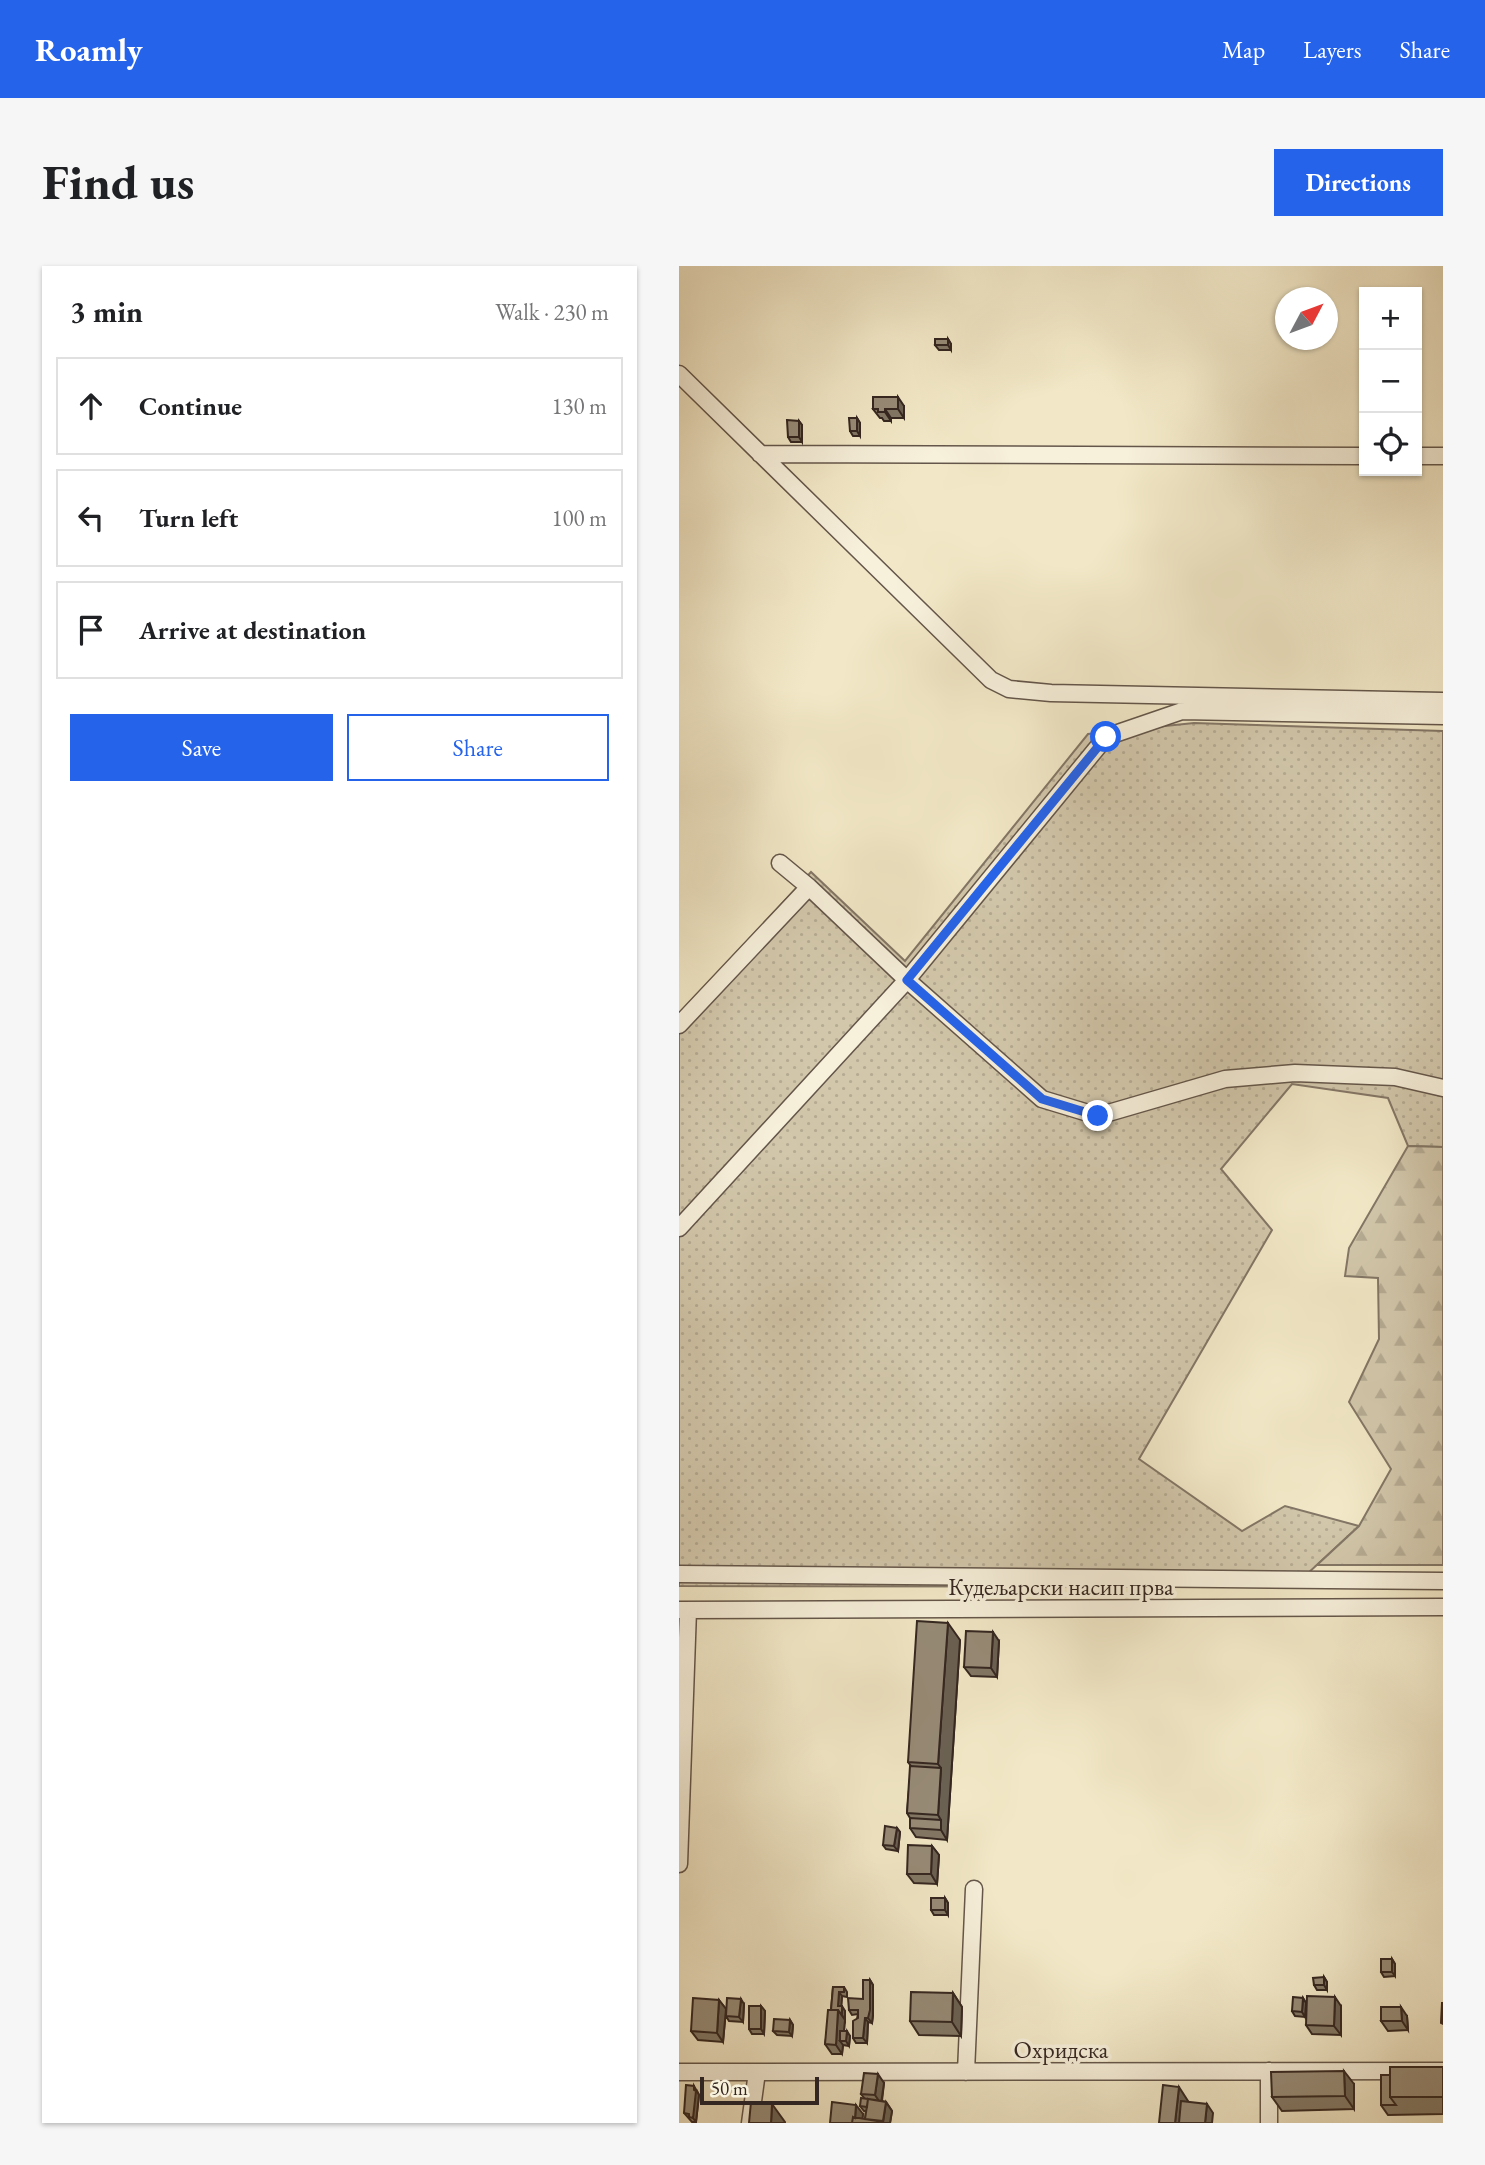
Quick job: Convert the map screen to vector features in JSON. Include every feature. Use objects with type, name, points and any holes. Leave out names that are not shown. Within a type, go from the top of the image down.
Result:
[{"type":"street","points":[[679,374],[991,680],[1009,689],[1065,693],[1443,701]]},
{"type":"street","points":[[761,454],[1359,456]]},
{"type":"street","points":[[1422,456],[1443,456]]},
{"type":"street","points":[[679,1228],[907,980],[1106,737],[1182,711],[1443,716]]},
{"type":"street","points":[[780,863],[1042,1099],[1098,1116],[1225,1079],[1295,1073],[1395,1077],[1443,1088]]},
{"type":"street","points":[[679,1025],[809,887]]},
{"type":"street","points":[[679,1574],[1443,1581]]},
{"type":"street","name":"Кудељарски насип прва","points":[[683,1610],[1443,1607]]},
{"type":"street","points":[[679,1864],[683,1610]]},
{"type":"street","points":[[966,2072],[974,1889]]},
{"type":"street","points":[[1269,2071],[1269,2123]]},
{"type":"street","name":"Охридска","points":[[679,2072],[1443,2071]]},
{"type":"street","points":[[750,2123],[757,2072]]},
{"type":"green space","points":[[1194,723],[1443,731],[1443,1147],[1408,1146],[1388,1098],[1292,1084],[1221,1169],[1272,1230],[1139,1459],[1242,1531],[1285,1506],[1359,1526],[1293,1587],[679,1586],[679,1016],[811,872],[905,961],[1088,734]]},
{"type":"green space","points":[[1408,1146],[1443,1147],[1443,1565],[1317,1565],[1359,1526],[1391,1469],[1349,1402],[1379,1339],[1378,1278],[1345,1276],[1349,1248]]},
{"type":"building","points":[[935,339],[948,339],[948,345],[935,345]]},
{"type":"building","points":[[873,397],[898,397],[898,409],[878,412],[878,409],[873,409]]},
{"type":"building","points":[[849,418],[857,418],[857,431],[850,431]]},
{"type":"building","points":[[787,420],[799,421],[799,437],[788,437]]},
{"type":"building","points":[[917,1621],[948,1623],[938,1764],[908,1762]]},
{"type":"building","points":[[966,1631],[993,1632],[991,1668],[964,1667]]},
{"type":"building","points":[[910,1766],[941,1768],[938,1815],[907,1813]]},
{"type":"building","points":[[910,1818],[941,1820],[941,1830],[910,1828]]},
{"type":"building","points":[[885,1826],[897,1828],[894,1846],[883,1845]]},
{"type":"building","points":[[908,1845],[932,1846],[931,1874],[907,1874]]},
{"type":"building","points":[[931,1898],[945,1898],[945,1910],[931,1910]]},
{"type":"building","points":[[1381,1959],[1392,1959],[1392,1972],[1381,1972]]},
{"type":"building","points":[[1324,1977],[1324,1985],[1314,1985],[1313,1978]]},
{"type":"building","points":[[863,1980],[870,1980],[870,2010],[868,2018],[865,2018],[863,2038],[853,2038],[853,2021],[858,2018],[858,2010],[849,2010],[848,1998],[863,1999]]},
{"type":"building","points":[[833,1987],[844,1987],[844,1992],[839,1992],[838,2006],[842,2006],[842,2015],[838,2010],[831,2010]]},
{"type":"building","points":[[911,1992],[953,1993],[952,2022],[910,2021]]},
{"type":"building","points":[[1307,1996],[1335,1997],[1334,2026],[1306,2025]]},
{"type":"building","points":[[1293,1997],[1303,1998],[1302,2012],[1292,2011]]},
{"type":"building","points":[[693,1998],[719,2000],[717,2033],[691,2031]]},
{"type":"building","points":[[727,1998],[741,1999],[739,2017],[726,2016]]},
{"type":"building","points":[[1443,2003],[1443,2024],[1441,2023]]},
{"type":"building","points":[[749,2006],[761,2006],[761,2029],[749,2029]]},
{"type":"building","points":[[1381,2007],[1401,2007],[1402,2021],[1381,2021]]},
{"type":"building","points":[[828,2010],[838,2010],[836,2045],[825,2044]]},
{"type":"building","points":[[774,2019],[790,2020],[789,2032],[773,2031]]},
{"type":"building","points":[[840,2031],[847,2031],[846,2041],[840,2041]]},
{"type":"building","points":[[1390,2067],[1443,2067],[1443,2097],[1390,2097]]},
{"type":"building","points":[[1344,2071],[1345,2096],[1272,2097],[1271,2072]]},
{"type":"building","points":[[864,2073],[878,2074],[875,2095],[861,2094]]},
{"type":"building","points":[[1381,2075],[1390,2075],[1390,2097],[1396,2105],[1381,2105]]},
{"type":"building","points":[[686,2085],[694,2086],[696,2091],[693,2118],[684,2113]]},
{"type":"building","points":[[1163,2085],[1179,2087],[1175,2123],[1159,2123]]},
{"type":"building","points":[[861,2098],[868,2099],[867,2107],[860,2106]]},
{"type":"building","points":[[868,2099],[886,2102],[883,2121],[865,2119]]},
{"type":"building","points":[[1181,2101],[1207,2104],[1205,2123],[1179,2123]]},
{"type":"building","points":[[751,2102],[772,2104],[771,2123],[749,2123]]},
{"type":"building","points":[[832,2102],[856,2105],[852,2123],[830,2123]]},
{"type":"building","points":[[853,2117],[883,2122],[883,2123],[852,2123]]},
{"type":"route","points":[[1098,1116],[1042,1099],[907,980],[1106,737]]}]
